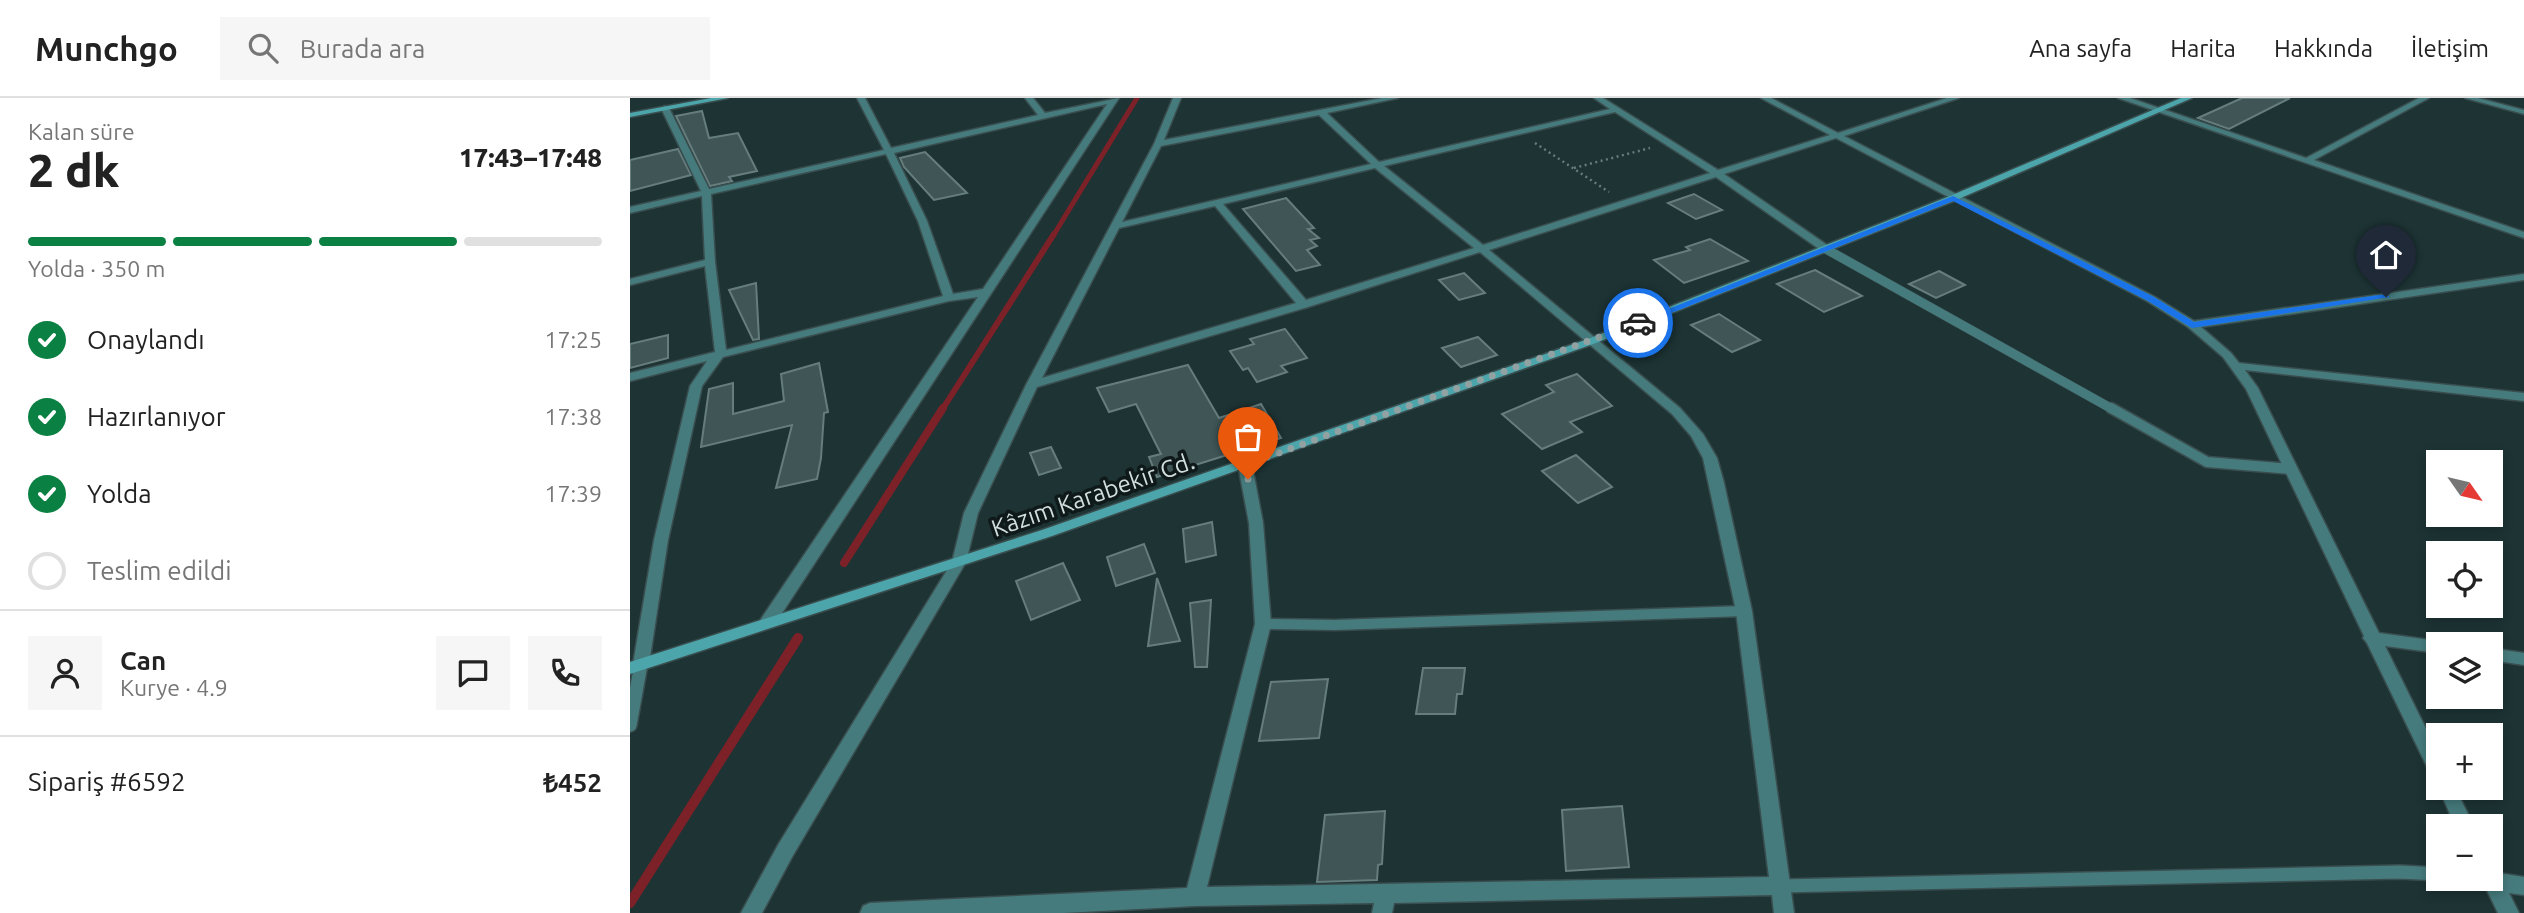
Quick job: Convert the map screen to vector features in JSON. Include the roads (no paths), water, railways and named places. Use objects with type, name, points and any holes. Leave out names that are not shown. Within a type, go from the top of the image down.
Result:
[{"type":"street","points":[[630,115],[724,98]]},
{"type":"street","points":[[861,98],[898,167],[942,272],[948,298]]},
{"type":"street","points":[[1029,98],[1042,115]]},
{"type":"street","points":[[751,913],[959,562],[971,513],[1032,385],[1157,144],[1177,98]]},
{"type":"street","points":[[1157,144],[1394,98]]},
{"type":"street","points":[[1598,98],[1718,174],[1826,249]]},
{"type":"street","points":[[1765,98],[2151,299],[2192,325],[2237,366],[2252,388],[2426,748]]},
{"type":"street","points":[[1032,385],[1482,249],[1836,136],[1937,100],[1955,98]]},
{"type":"street","points":[[2122,98],[2524,235]]},
{"type":"street","name":"Kâzım Karabekir Cd.","points":[[636,666],[959,562],[1245,465],[1592,341],[1953,198],[2188,98]]},
{"type":"street","points":[[2306,161],[2425,98]]},
{"type":"street","points":[[2469,98],[2524,112]]},
{"type":"street","points":[[630,210],[1115,99]]},
{"type":"street","points":[[767,622],[1115,99]]},
{"type":"street","points":[[665,108],[706,193],[710,262],[721,353]]},
{"type":"street","points":[[1116,226],[1615,110]]},
{"type":"street","points":[[1322,113],[1378,166],[1676,411],[1703,446],[1717,483],[1744,611],[1784,913]]},
{"type":"street","points":[[1218,204],[1304,304]]},
{"type":"street","points":[[630,282],[710,262]]},
{"type":"street","points":[[2192,325],[2524,277]]},
{"type":"street","points":[[630,377],[948,298],[987,292]]},
{"type":"street","points":[[636,666],[696,386],[705,370],[721,353]]},
{"type":"street","points":[[2237,366],[2524,397]]},
{"type":"street","points":[[1195,897],[1262,624],[1256,523],[1245,465]]},
{"type":"street","points":[[2371,638],[2426,645]]},
{"type":"street","points":[[2503,656],[2524,659]]},
{"type":"street","points":[[2503,882],[2524,886]]},
{"type":"street","points":[[870,913],[1195,897],[1384,903],[1780,886]]},
{"type":"street","points":[[2494,891],[2509,913]]},
{"type":"lane","points":[[1826,249],[2207,462],[2290,469]]},
{"type":"lane","points":[[1262,624],[1335,625],[1744,611]]},
{"type":"lane","points":[[630,725],[636,666]]},
{"type":"lane","points":[[1780,886],[2426,873]]},
{"type":"waterway","points":[[1053,236],[1137,98]]},
{"type":"waterway","points":[[942,410],[1054,234]]},
{"type":"waterway","points":[[844,563],[943,408]]},
{"type":"waterway","points":[[630,903],[798,638]]}]
